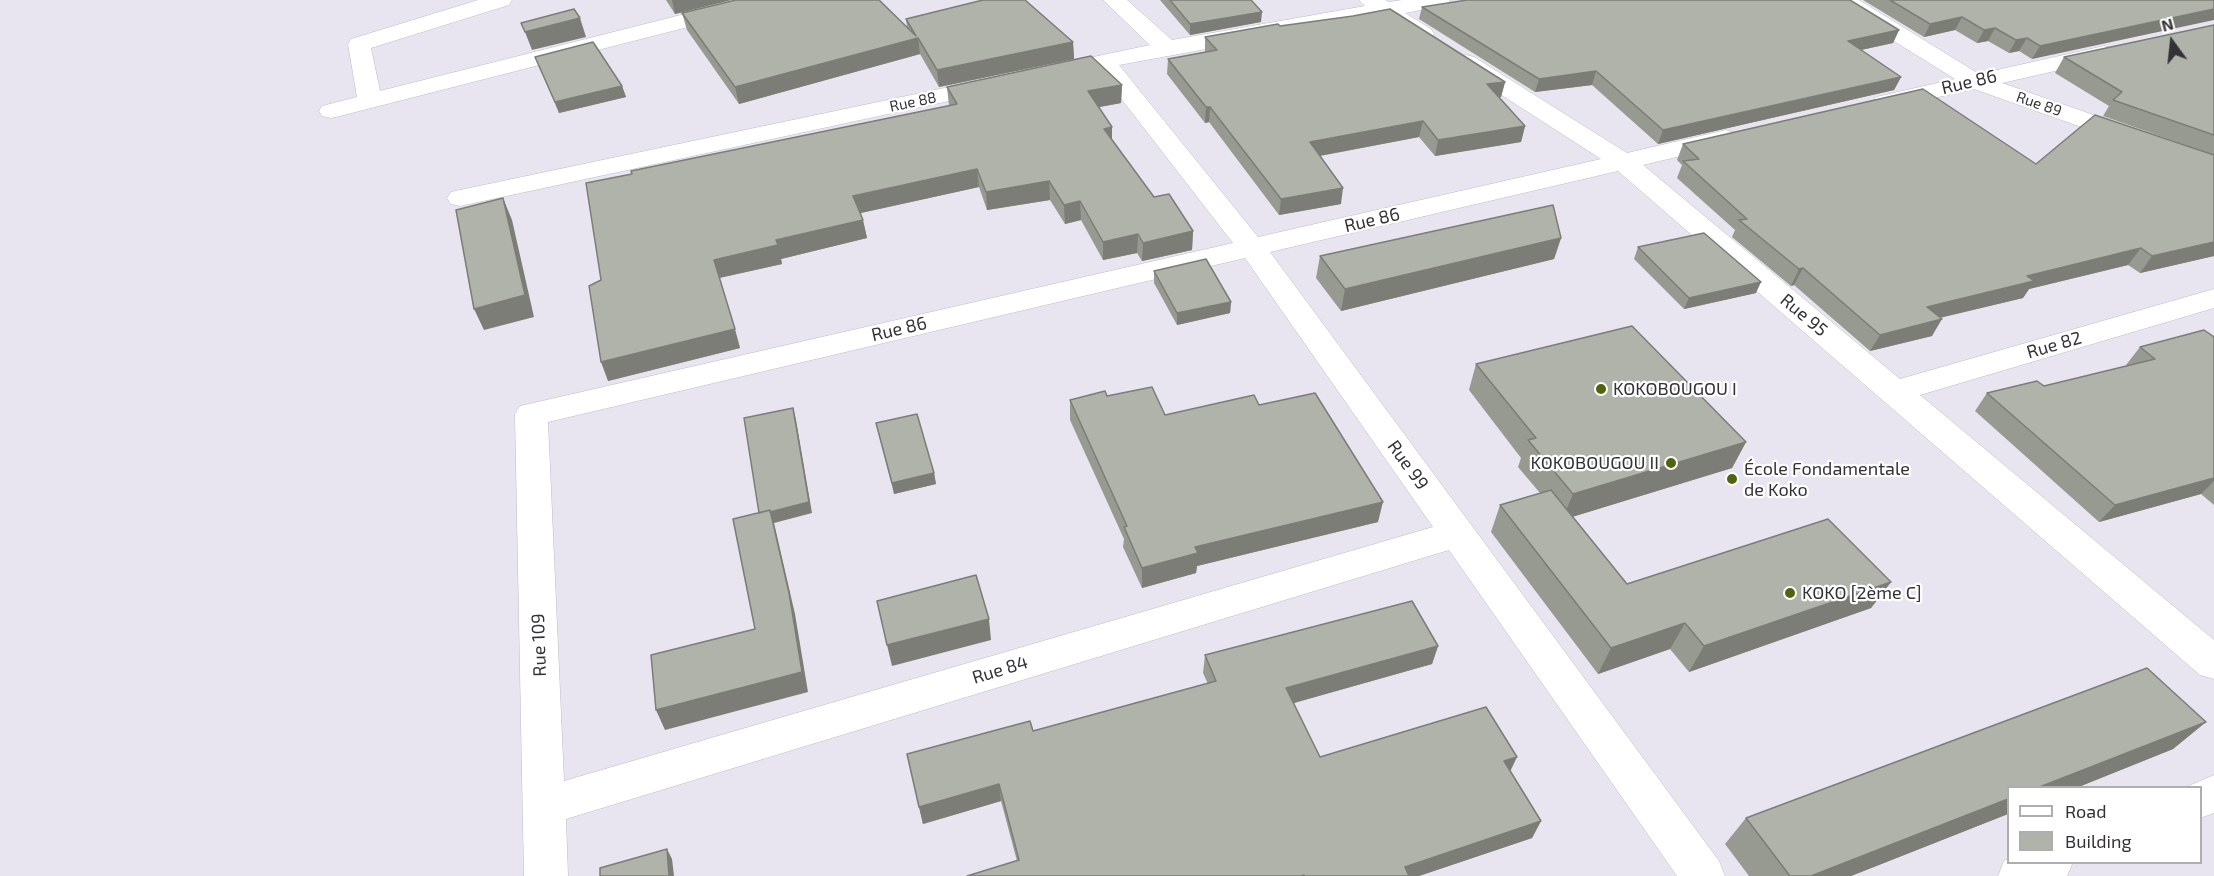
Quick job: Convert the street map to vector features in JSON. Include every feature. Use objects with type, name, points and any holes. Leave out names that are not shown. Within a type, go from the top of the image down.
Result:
[{"type":"street","points":[[370,101],[359,44],[501,0]]},
{"type":"street","points":[[330,111],[766,0]]},
{"type":"street","points":[[1114,0],[1167,48]]},
{"type":"street","points":[[1069,69],[1377,5],[1439,0]]},
{"type":"street","name":"Rue 89","points":[[1844,0],[1974,81],[2214,166]]},
{"type":"street","name":"Rue 95","points":[[1377,5],[1623,162],[2214,663]]},
{"type":"street","name":"Rue 86","points":[[1861,107],[2134,46]]},
{"type":"street","name":"Rue 99","points":[[1104,61],[1252,248],[1703,876]]},
{"type":"street","name":"Rue 88","points":[[460,198],[1010,81]]},
{"type":"street","name":"Rue 86","points":[[531,414],[1748,133]]},
{"type":"street","name":"Rue 82","points":[[1894,392],[2214,298]]},
{"type":"street","name":"Rue 109","points":[[531,414],[546,876]]},
{"type":"street","name":"Rue 84","points":[[544,806],[1457,534]]},
{"type":"street","points":[[2020,876],[2047,864]]},
{"type":"building","points":[[736,0],[879,0],[916,36],[906,19],[983,0],[1025,0],[1073,42],[937,70],[918,38],[735,87],[682,13]]},
{"type":"building","points":[[1170,0],[1251,0],[1262,12],[1190,24]]},
{"type":"building","points":[[1467,0],[1850,0],[1899,30],[1848,41],[1901,77],[1663,130],[1596,71],[1539,79],[1422,7]]},
{"type":"building","points":[[1890,0],[2214,0],[2214,9],[2040,46],[2027,38],[2016,40],[1995,28],[1984,30],[1962,17],[1930,24]]},
{"type":"building","points":[[574,9],[580,18],[525,32],[521,23]]},
{"type":"building","points":[[1390,9],[1505,82],[1487,84],[1525,126],[1438,140],[1423,121],[1310,142],[1343,188],[1281,199],[1210,107],[1206,107],[1168,59],[1217,50],[1205,37],[1278,24],[1280,26]]},
{"type":"building","points":[[2214,25],[2214,135],[2113,100],[2122,92],[2064,57]]},
{"type":"building","points":[[593,42],[622,86],[555,102],[535,57]]},
{"type":"building","points":[[1091,56],[1122,85],[1088,91],[1112,127],[1104,129],[1154,197],[1169,194],[1193,231],[1143,243],[1138,234],[1103,242],[1080,201],[1064,205],[1049,181],[986,192],[977,169],[853,196],[863,220],[776,240],[778,245],[714,260],[735,329],[601,362],[589,286],[601,280],[586,183],[632,174],[631,171],[957,104],[947,87]]},
{"type":"building","points":[[1923,89],[2036,164],[2095,115],[2214,155],[2214,242],[2152,256],[2141,248],[2027,276],[2034,281],[1927,307],[1942,319],[1880,335],[1803,268],[1799,269],[1739,220],[1747,219],[1683,161],[1699,159],[1683,144]]},
{"type":"building","points":[[503,198],[525,295],[474,309],[456,210]]},
{"type":"building","points":[[1553,205],[1561,238],[1345,289],[1320,256]]},
{"type":"building","points":[[1704,233],[1761,282],[1689,298],[1638,247]]},
{"type":"building","points":[[1206,259],[1231,302],[1177,313],[1154,271]]},
{"type":"building","points":[[1632,326],[1746,442],[1573,494],[1528,440],[1536,438],[1476,364]]},
{"type":"building","points":[[2204,330],[2214,337],[2214,478],[2115,505],[1987,393],[2037,381],[2044,386],[2155,359],[2140,347]]},
{"type":"building","points":[[1152,387],[1165,415],[1254,395],[1259,405],[1315,393],[1383,502],[1195,547],[1198,553],[1142,568],[1124,527],[1127,526],[1070,400],[1105,391],[1107,396]]},
{"type":"building","points":[[793,408],[809,502],[759,513],[744,418]]},
{"type":"building","points":[[917,414],[934,473],[892,483],[876,423]]},
{"type":"building","points":[[1551,490],[1627,584],[1828,519],[1891,582],[1704,646],[1685,623],[1611,648],[1500,505]]},
{"type":"building","points":[[770,510],[789,593],[802,672],[656,710],[651,655],[755,629],[733,519]]},
{"type":"building","points":[[976,575],[989,619],[887,645],[877,601]]},
{"type":"building","points":[[1412,601],[1438,646],[1286,688],[1320,757],[1486,707],[1517,757],[1504,761],[1541,821],[1405,867],[1409,876],[967,876],[1019,860],[999,784],[919,807],[907,754],[1030,721],[1033,731],[1216,681],[1205,655]]},
{"type":"building","points":[[2147,668],[2206,722],[2042,786],[2007,786],[2007,799],[1811,876],[1790,876],[1746,818]]},
{"type":"building","points":[[667,849],[669,876],[600,876],[600,868]]},
{"type":"place","name":"KOKOBOUGOU I","points":[[1601,389]]},
{"type":"place","name":"KOKOBOUGOU II","points":[[1671,463]]},
{"type":"place","name":"École Fondamentale de Koko","points":[[1732,479]]},
{"type":"place","name":"KOKO [2ème C]","points":[[1790,593]]}]
